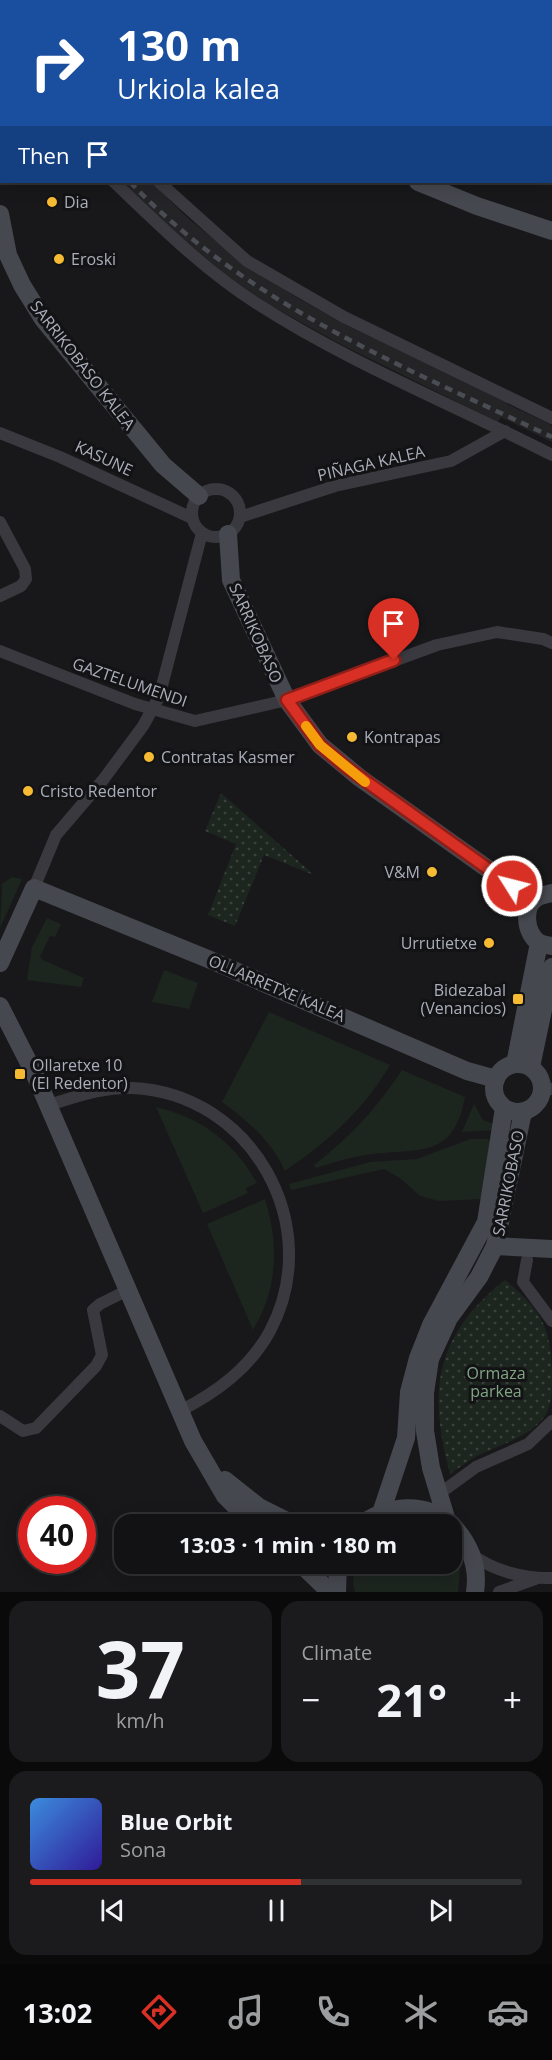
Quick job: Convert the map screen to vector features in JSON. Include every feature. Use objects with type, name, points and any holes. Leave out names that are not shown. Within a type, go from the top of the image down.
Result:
[{"type":"street","points":[[115,183],[199,259],[254,302],[353,357],[552,455]]},
{"type":"street","points":[[160,183],[247,261],[344,317],[552,418]]},
{"type":"street","points":[[420,183],[477,206],[552,231]]},
{"type":"street","name":"SARRIKOBASO KALEA","points":[[0,214],[4,257],[49,327],[163,465],[198,496]]},
{"type":"street","name":"PIÑAGA KALEA","points":[[240,517],[335,486],[452,461],[505,431]]},
{"type":"street","name":"KASUNE","points":[[0,433],[60,456],[192,518]]},
{"type":"street","points":[[213,489],[227,492],[236,500],[240,517],[228,534],[212,537],[202,533],[192,518],[194,503],[198,496],[213,489]]},
{"type":"street","points":[[0,522],[25,569],[26,579],[21,586],[0,596]]},
{"type":"street","points":[[0,963],[56,835],[103,780],[159,698],[202,533]]},
{"type":"street","name":"SARRIKOBASO","points":[[228,534],[231,580],[287,700],[320,745],[360,778],[533,901]]},
{"type":"street","name":"GAZTELUMENDI","points":[[0,651],[152,710],[195,721],[287,700],[436,645],[497,632],[543,639],[552,643]]},
{"type":"street","name":"OLLARRETXE KALEA","points":[[34,888],[467,1071],[496,1079]]},
{"type":"street","points":[[523,1065],[546,944],[531,935],[526,920],[533,901],[537,897],[552,893]]},
{"type":"street","points":[[523,1065],[552,967]]},
{"type":"street","points":[[0,1006],[48,1105],[180,1411],[225,1496],[243,1514]]},
{"type":"street","points":[[523,1065],[540,1076],[548,1089],[537,1104],[523,1112],[504,1108],[495,1095],[496,1079],[503,1068],[523,1065]]},
{"type":"street","points":[[48,1105],[84,1094],[113,1089],[134,1088],[173,1095],[209,1111],[241,1136],[266,1167],[276,1186],[287,1221],[290,1258],[284,1296],[278,1314],[260,1347],[235,1376],[220,1388],[180,1411]]},
{"type":"street","name":"SARRIKOBASO","points":[[381,1513],[406,1438],[409,1392],[418,1358],[431,1325],[486,1222],[504,1108]]},
{"type":"street","name":"SARRIKOBASO","points":[[446,1514],[439,1494],[425,1431],[425,1393],[430,1359],[449,1318],[479,1277],[495,1246],[523,1112]]},
{"type":"street","points":[[495,1246],[552,1249]]},
{"type":"street","points":[[526,1260],[523,1282],[552,1322]]},
{"type":"street","points":[[0,1416],[23,1431],[36,1428],[102,1355],[93,1310],[128,1290]]},
{"type":"street","points":[[439,1494],[476,1467],[528,1444],[552,1421]]},
{"type":"street","points":[[203,1456],[244,1497],[275,1514]]},
{"type":"street","points":[[381,1513],[416,1509],[427,1514]]},
{"type":"street","points":[[462,1536],[472,1555],[476,1579],[475,1592]]},
{"type":"street","points":[[472,1555],[502,1571],[539,1578],[552,1578]]},
{"type":"street","points":[[311,1574],[330,1592]]},
{"type":"street","points":[[338,1574],[338,1592]]},
{"type":"street","points":[[499,1592],[539,1578]]},
{"type":"shaded area","points":[[123,183],[152,183],[189,219],[237,258],[296,297],[350,327],[485,390],[508,402],[507,404],[552,425],[552,442],[501,417],[498,422],[344,346],[275,308],[228,277],[138,199]]},
{"type":"green space","points":[[221,793],[314,875],[264,855],[235,926],[208,915],[236,844],[205,831]]},
{"type":"green space","points":[[12,877],[22,879],[0,928],[2,884]]},
{"type":"green space","points":[[47,918],[61,924],[55,937],[50,936],[40,957],[84,978],[81,987],[27,980],[32,947]]},
{"type":"green space","points":[[164,970],[198,983],[189,1009],[152,1002]]},
{"type":"green space","points":[[269,1012],[390,1065],[380,1082],[344,1124],[285,1171],[280,1160],[258,1132],[222,1102]]},
{"type":"green space","points":[[402,1070],[465,1097],[452,1132],[442,1142],[430,1147],[360,1156],[316,1168],[314,1165],[351,1133],[373,1109]]},
{"type":"green space","points":[[474,1104],[483,1120],[494,1124],[493,1130],[462,1132]]},
{"type":"green space","points":[[156,1107],[188,1118],[215,1134],[238,1155],[257,1183],[246,1188],[248,1193],[203,1213]]},
{"type":"green space","points":[[470,1139],[488,1139],[492,1143],[482,1199],[439,1201],[420,1196],[400,1178],[384,1169],[291,1190],[289,1184],[370,1162],[417,1159]]},
{"type":"green space","points":[[265,1199],[273,1233],[274,1266],[267,1299],[253,1330],[207,1224]]},
{"type":"green space","name":"Ormaza parkea","points":[[505,1280],[537,1312],[543,1323],[552,1361],[551,1401],[545,1416],[527,1433],[477,1456],[450,1474],[439,1417],[439,1391],[443,1367],[451,1344],[463,1322],[481,1301]]},
{"type":"green space","points":[[354,1574],[460,1574],[458,1592],[355,1592]]},
{"type":"railway","points":[[131,183],[176,225],[224,263],[275,298],[383,357],[552,437]]},
{"type":"slow traffic","points":[[306,726],[320,745],[365,782]]},
{"type":"place","name":"Dia","points":[[52,202]]},
{"type":"place","name":"Eroski","points":[[59,259]]},
{"type":"place","name":"Kontrapas","points":[[352,737]]},
{"type":"place","name":"Contratas Kasmer","points":[[149,757]]},
{"type":"place","name":"Cristo Redentor","points":[[28,791]]},
{"type":"place","name":"V&M","points":[[432,872]]},
{"type":"place","name":"Urrutietxe","points":[[489,943]]},
{"type":"place","name":"Bidezabal (Venancios)","points":[[518,999]]},
{"type":"place","name":"Ollaretxe 10 (El Redentor)","points":[[20,1074]]},
{"type":"route","points":[[394,660],[287,700],[320,745],[346,767],[512,886]]}]
